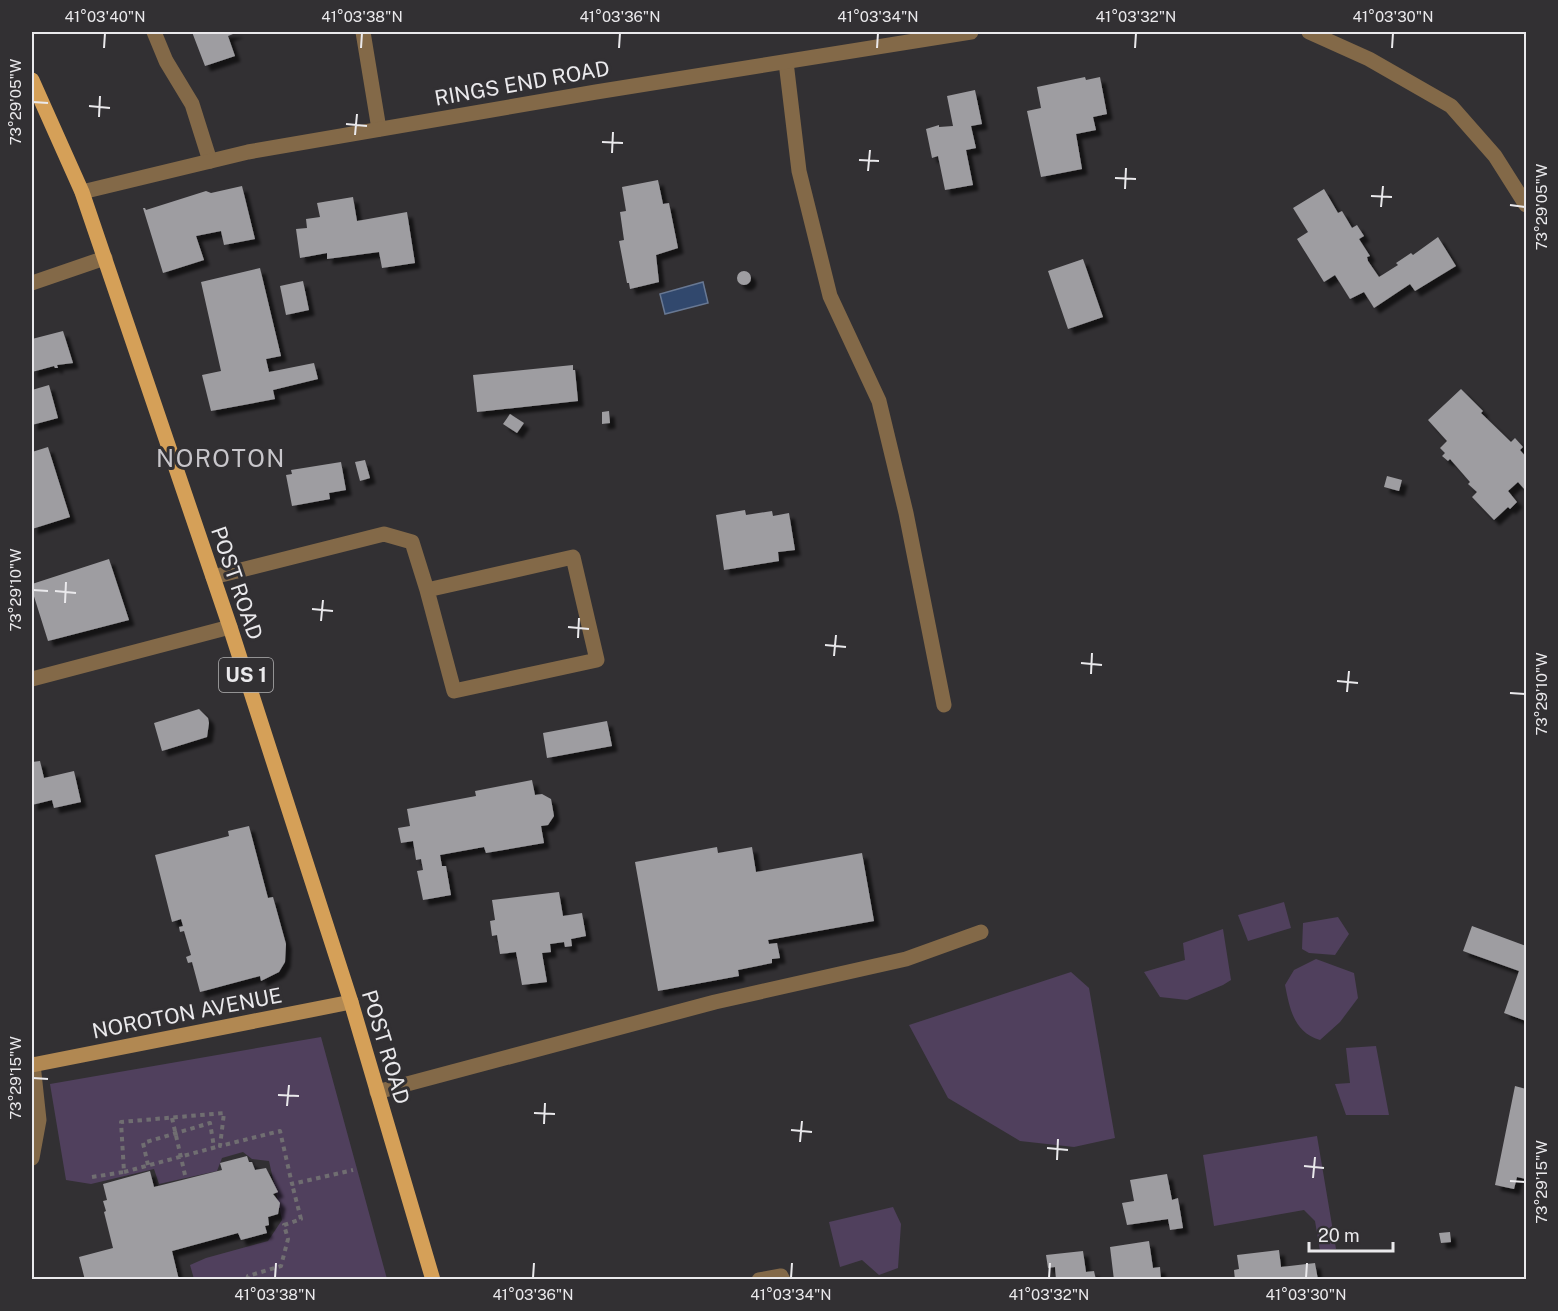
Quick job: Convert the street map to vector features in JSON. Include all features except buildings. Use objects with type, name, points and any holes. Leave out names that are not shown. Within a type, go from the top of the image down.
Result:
[{"type":"main road","name":"POST ROAD","points":[[32,80],[82,192],[230,627],[351,1002],[433,1280]]},
{"type":"main road","name":"NOROTON AVENUE","points":[[32,1064],[351,1002]]},
{"type":"street","points":[[154,32],[166,61],[192,104],[210,161]]},
{"type":"street","points":[[363,32],[379,129]]},
{"type":"street","name":"RINGS END ROAD","points":[[82,192],[248,152],[573,95],[971,32]]},
{"type":"street","points":[[1309,32],[1369,59],[1450,106],[1495,156],[1527,205]]},
{"type":"street","points":[[786,62],[799,171],[824,273],[830,296],[879,401],[906,513],[944,705]]},
{"type":"street","points":[[32,283],[105,258]]},
{"type":"street","points":[[213,577],[384,534],[412,542],[454,691],[597,660],[573,557],[427,590]]},
{"type":"street","points":[[32,679],[230,627]]},
{"type":"street","points":[[377,1092],[715,1002],[906,959],[981,932]]},
{"type":"street","points":[[32,1064],[39,1120],[32,1158]]},
{"type":"street","points":[[759,1280],[781,1276],[783,1280]]},
{"type":"path","points":[[124,1172],[120,1122],[224,1113],[220,1146]]},
{"type":"path","points":[[172,1118],[185,1174]]},
{"type":"path","points":[[148,1165],[143,1143],[210,1123],[214,1147]]},
{"type":"path","points":[[92,1177],[124,1172],[280,1131],[301,1219],[284,1225],[288,1239],[281,1266],[248,1276],[247,1280]]},
{"type":"path","points":[[292,1184],[353,1170]]},
{"type":"shaded area","points":[[1284,902],[1291,928],[1248,941],[1238,915]]},
{"type":"shaded area","points":[[1338,917],[1349,934],[1335,955],[1309,953],[1302,949],[1303,923]]},
{"type":"shaded area","points":[[1223,929],[1231,980],[1187,1000],[1160,997],[1144,972],[1185,960],[1183,943]]},
{"type":"shaded area","points":[[1316,959],[1354,973],[1358,998],[1340,1022],[1320,1040],[1304,1032],[1299,1026],[1291,1011],[1285,985],[1294,970]]},
{"type":"shaded area","points":[[1071,972],[1089,988],[1115,1138],[1074,1147],[1020,1141],[948,1098],[909,1025]]},
{"type":"shaded area","points":[[321,1037],[387,1279],[194,1279],[190,1265],[206,1258],[268,1241],[282,1220],[269,1161],[252,1159],[243,1152],[222,1158],[217,1171],[159,1184],[154,1169],[91,1184],[66,1180],[50,1084]]},
{"type":"shaded area","points":[[1376,1046],[1389,1115],[1346,1115],[1335,1084],[1350,1083],[1346,1048]]},
{"type":"shaded area","points":[[1317,1136],[1336,1249],[1320,1251],[1315,1221],[1304,1210],[1214,1226],[1203,1155]]},
{"type":"shaded area","points":[[893,1207],[901,1224],[898,1268],[879,1275],[862,1260],[840,1267],[829,1222]]},
{"type":"water","points":[[703,282],[708,303],[665,314],[660,294]]},
{"type":"district","name":"NOROTON","points":[[221,458]]}]
